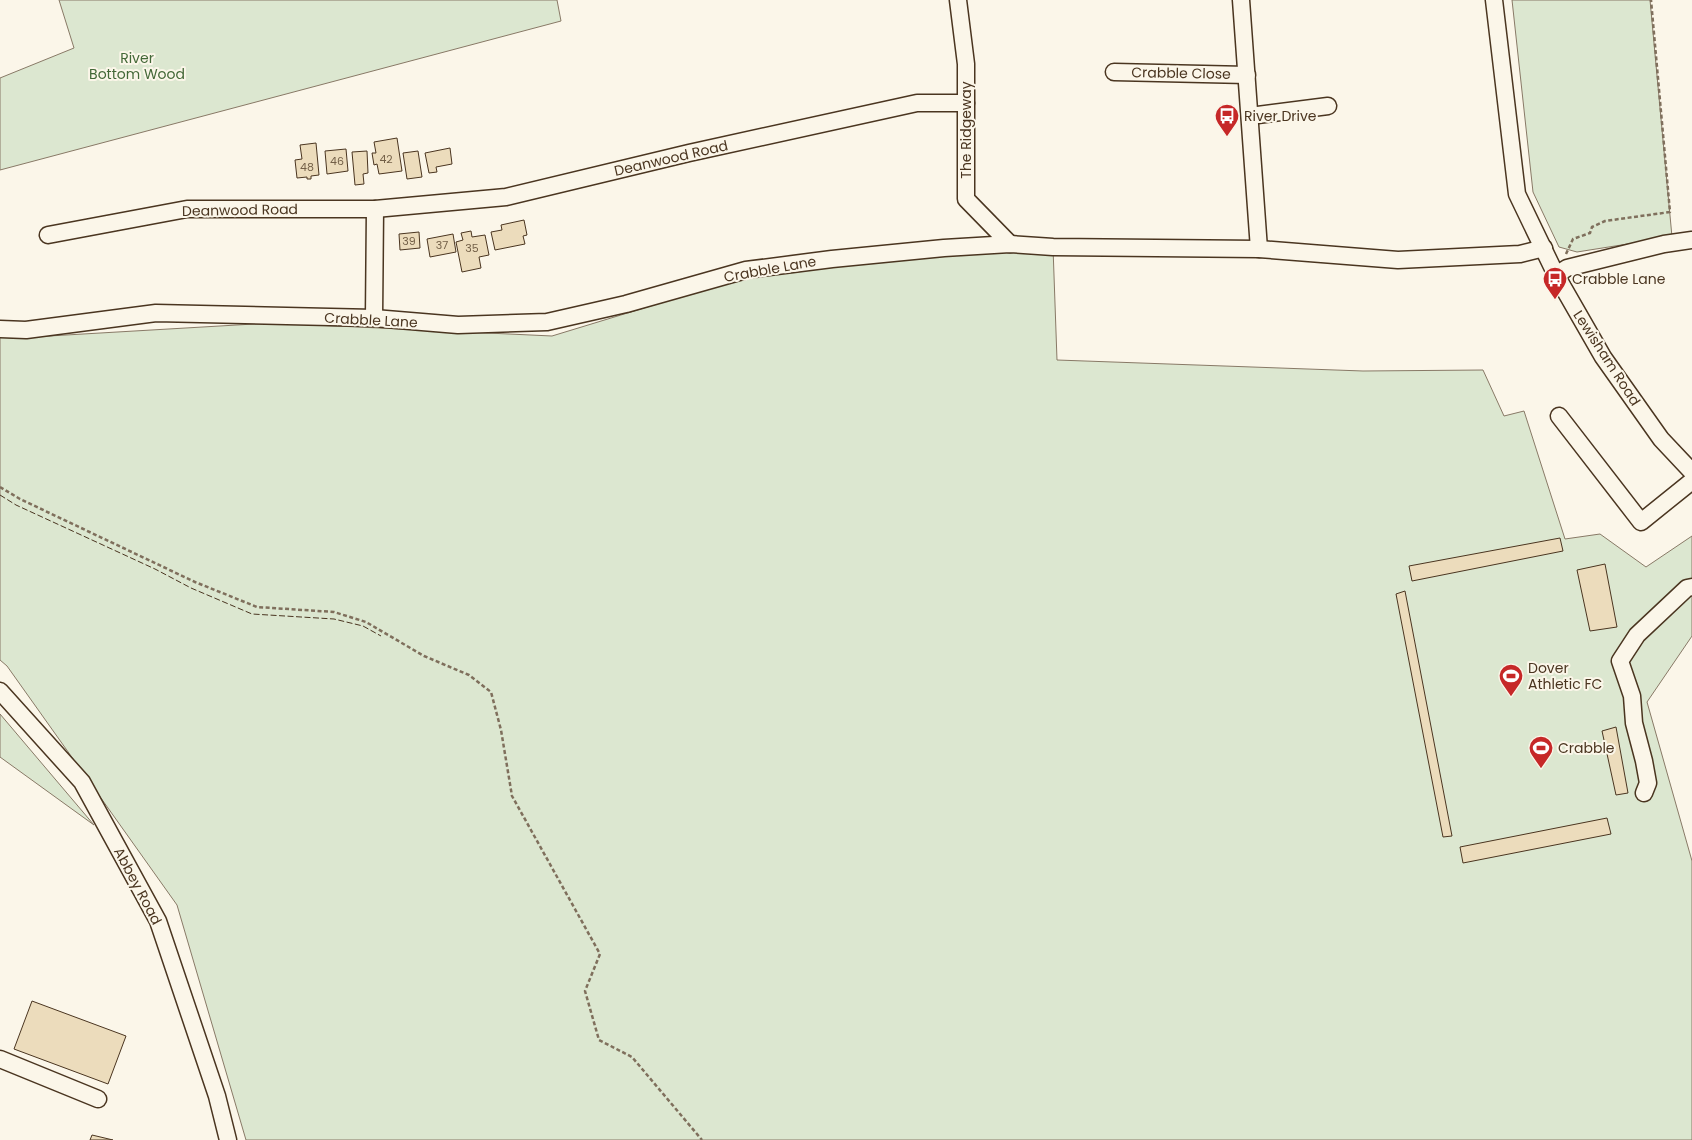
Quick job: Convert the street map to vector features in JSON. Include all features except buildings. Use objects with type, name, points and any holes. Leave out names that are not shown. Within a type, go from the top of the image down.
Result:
[{"type":"street","name":"The Ridgeway","points":[[958,0],[966,64],[966,198],[1010,244]]},
{"type":"street","points":[[1241,0],[1259,249]]},
{"type":"street","name":"Lewisham Road","points":[[1494,0],[1517,194],[1556,275],[1603,358],[1661,439],[1692,472]]},
{"type":"street","name":"Crabble Close","points":[[1114,72],[1247,75]]},
{"type":"street","name":"Deanwood Road","points":[[48,235],[187,209],[374,208],[506,197],[689,153],[917,103],[966,103]]},
{"type":"street","points":[[1250,116],[1328,106]]},
{"type":"street","points":[[374,208],[374,318]]},
{"type":"street","points":[[1556,275],[1567,268],[1664,244],[1692,240]]},
{"type":"street","name":"Crabble Lane","points":[[0,329],[26,330],[156,313],[374,318],[458,325],[547,322],[626,304],[746,270],[841,258],[1010,244],[1053,248],[1259,249],[1398,260],[1520,254],[1544,248]]},
{"type":"street","points":[[1559,416],[1641,522],[1692,482]]},
{"type":"street","points":[[1644,793],[1648,783],[1634,723],[1632,696],[1620,661],[1637,635],[1687,588],[1692,586]]},
{"type":"street","name":"Abbey Road","points":[[0,691],[82,782],[158,921],[217,1096],[228,1140]]},
{"type":"street","points":[[0,1059],[98,1099]]},
{"type":"path","points":[[1556,275],[1573,239],[1590,233],[1592,227],[1605,221],[1670,212],[1651,0]]},
{"type":"path","points":[[0,487],[20,499],[195,582],[257,607],[334,612],[366,622],[424,656],[470,675],[491,692],[501,730],[512,796],[600,954],[585,991],[599,1040],[632,1057],[702,1140]]},
{"type":"green space","name":"River Bottom Wood","points":[[59,0],[557,0],[561,21],[0,170],[0,78],[74,48]]},
{"type":"green space","points":[[1512,0],[1650,0],[1672,237],[1577,252],[1559,247],[1533,192]]},
{"type":"green space","points":[[1010,244],[1053,247],[1057,360],[1363,371],[1483,370],[1504,416],[1524,411],[1565,539],[1600,534],[1646,567],[1692,536],[1692,636],[1647,702],[1692,861],[1692,1140],[246,1140],[177,905],[7,666],[0,660],[0,337],[15,338],[271,323],[552,336],[762,272]]},
{"type":"green space","points":[[0,714],[94,825],[0,757]]},
{"type":"fence","points":[[0,495],[16,505],[155,569],[191,588],[252,614],[334,619],[363,626],[381,636]]},
{"type":"place","name":"River Drive","points":[[1227,137]]},
{"type":"place","name":"Crabble Lane","points":[[1555,300]]},
{"type":"place","name":"Dover Athletic FC","points":[[1511,697]]},
{"type":"place","name":"Crabble","points":[[1541,769]]}]
